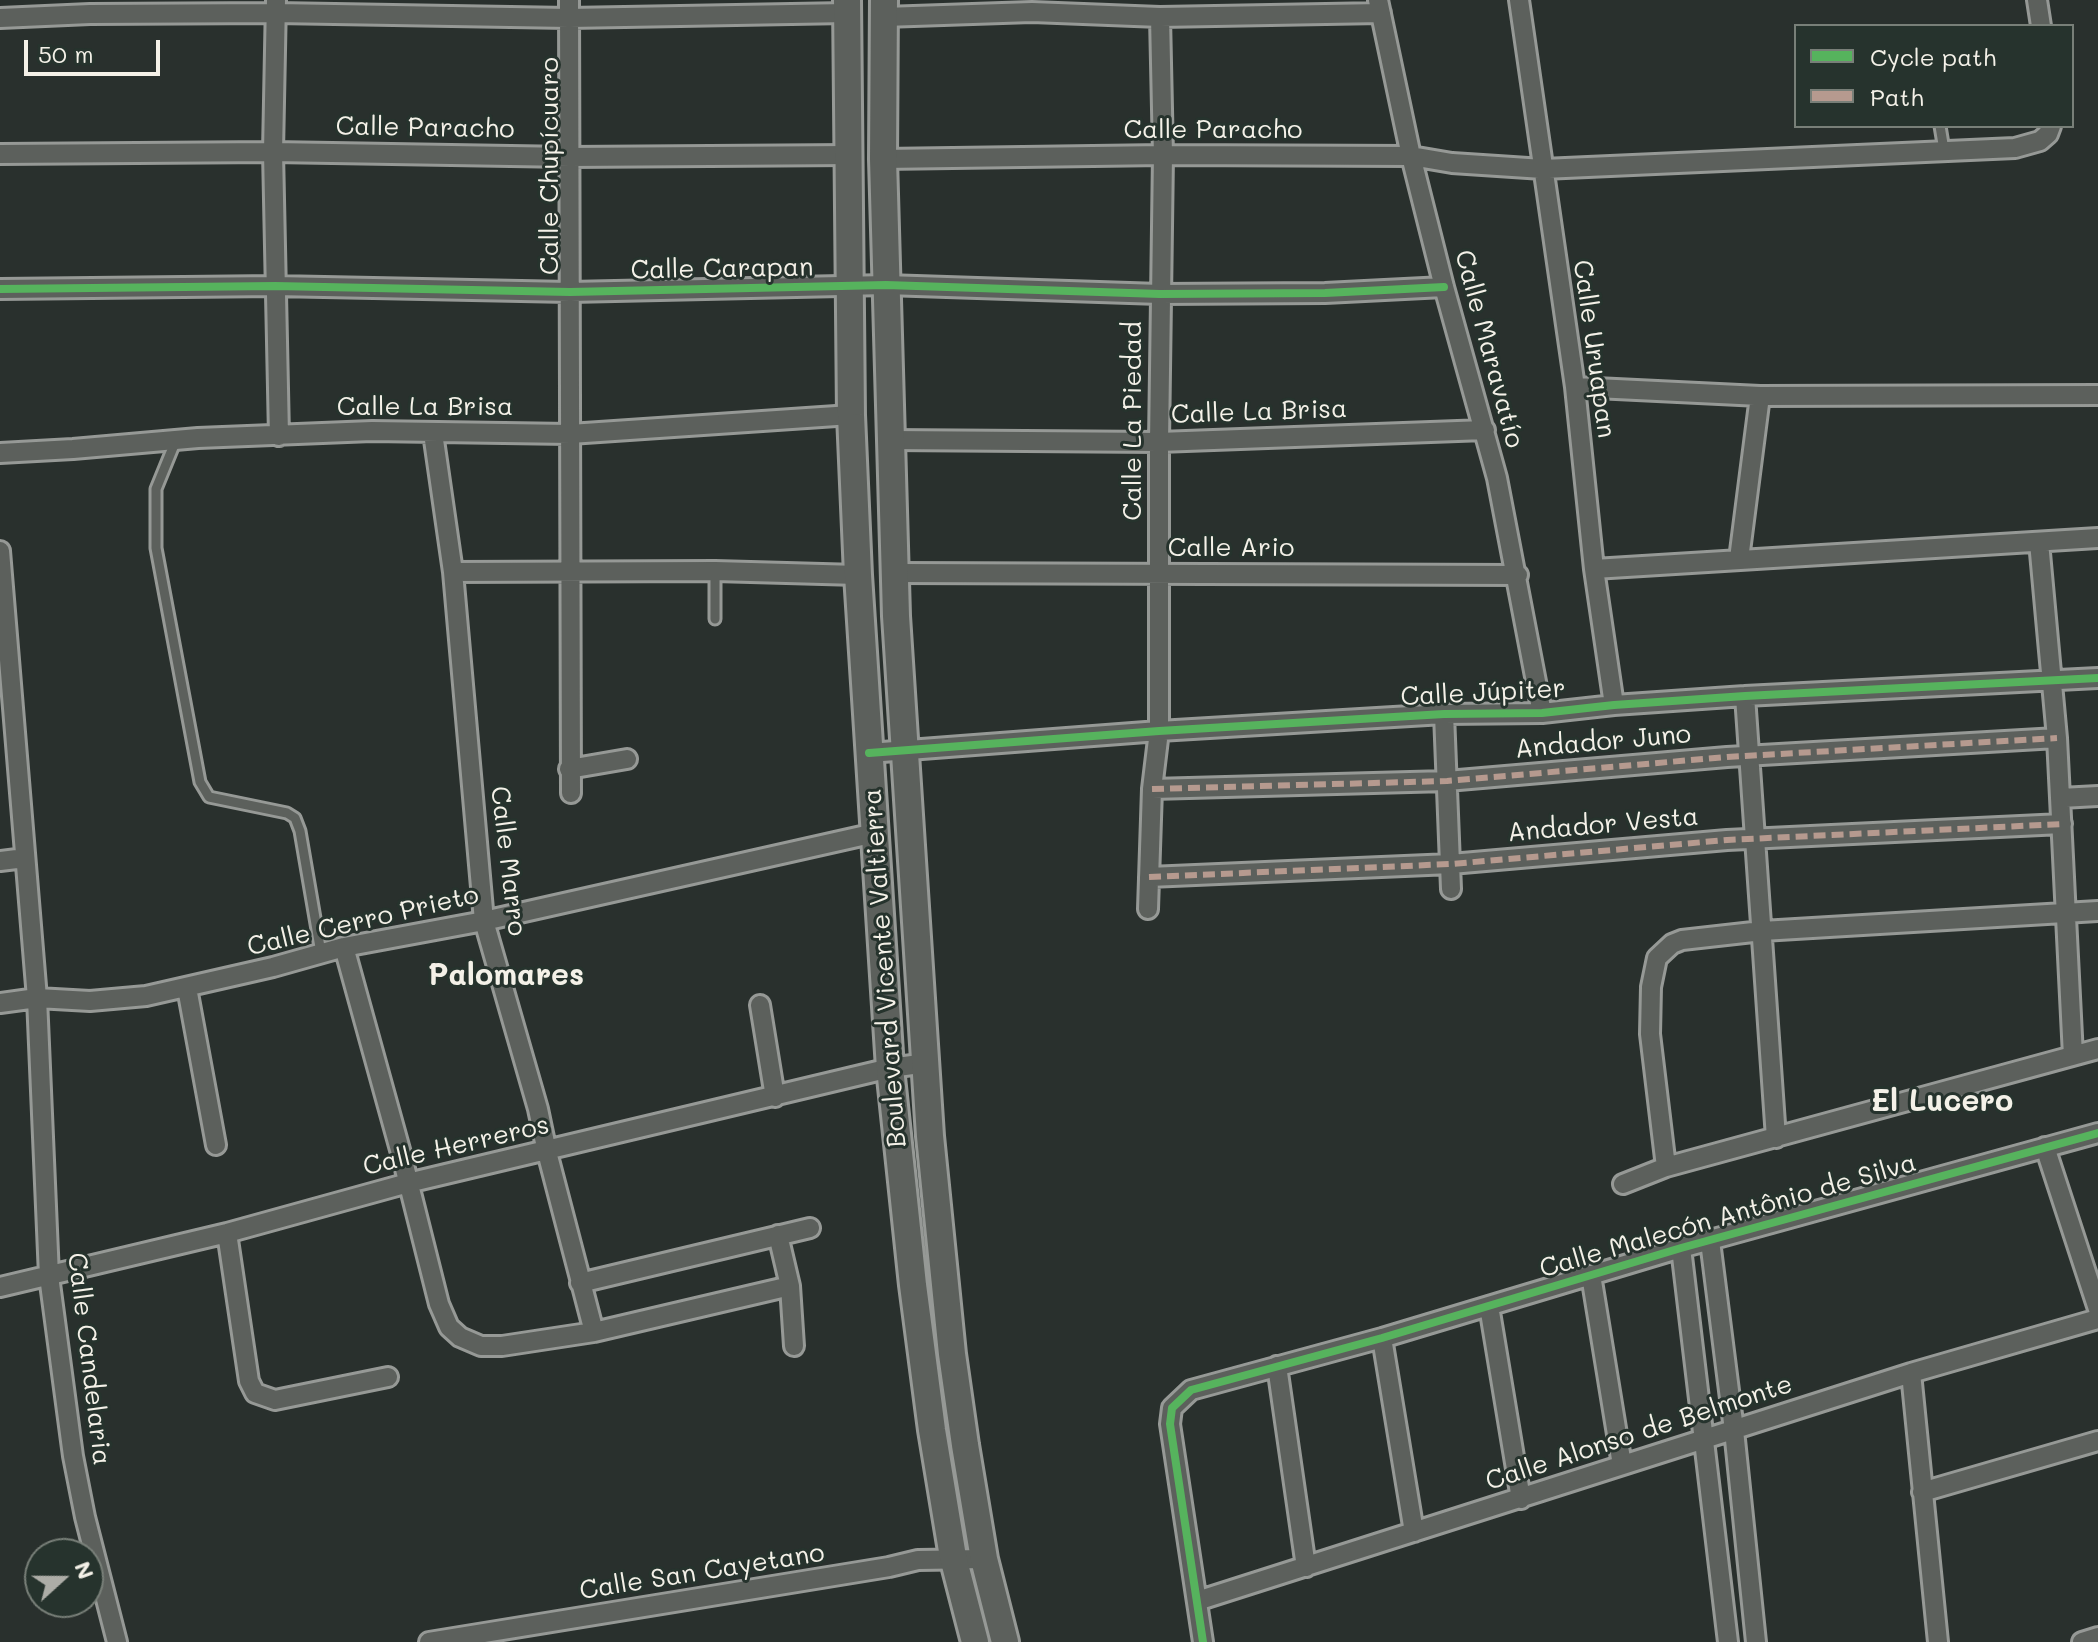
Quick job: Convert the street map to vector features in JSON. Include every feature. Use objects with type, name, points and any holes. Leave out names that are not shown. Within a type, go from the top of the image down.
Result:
[{"type":"main road","name":"Boulevard Vicente Valtierra","points":[[847,6],[851,415],[858,575],[890,1068],[913,1285],[953,1557],[975,1642]]},
{"type":"main road","name":"Boulevard Vicente Valtierra","points":[[884,9],[883,159],[895,573],[930,1136],[952,1354],[984,1559],[1005,1642]]},
{"type":"street","name":"Calle Uruapan","points":[[1519,0],[1575,387],[1594,569],[1614,705]]},
{"type":"street","points":[[2037,0],[2041,24]]},
{"type":"street","points":[[0,18],[276,7],[569,9],[847,6]]},
{"type":"street","points":[[884,9],[1160,17],[1379,6]]},
{"type":"street","name":"Calle Maravatío","points":[[1379,6],[1411,156],[1485,430],[1518,575],[1542,713]]},
{"type":"street","points":[[276,7],[273,152],[279,436]]},
{"type":"street","name":"Calle Chupícuaro","points":[[569,9],[571,793]]},
{"type":"street","name":"Calle La Piedad","points":[[1148,909],[1152,789],[1159,731],[1163,155],[1160,17]]},
{"type":"street","name":"Calle Paracho","points":[[883,159],[1163,155],[1411,156],[1452,163],[1543,169],[2034,144],[2048,134],[2050,128]]},
{"type":"street","name":"Calle Paracho","points":[[0,154],[850,155]]},
{"type":"street","name":"Calle Carapan","points":[[0,289],[275,286],[570,292],[886,285],[1160,294],[1325,293],[1444,287]]},
{"type":"street","points":[[1575,387],[1760,396],[2098,395]]},
{"type":"street","points":[[1739,559],[1760,396]]},
{"type":"street","name":"Calle La Brisa","points":[[0,453],[176,440],[372,431],[570,434],[851,415]]},
{"type":"street","name":"Calle La Brisa","points":[[890,440],[1159,442],[1485,430]]},
{"type":"street","name":"Calle Marro","points":[[433,433],[453,572],[484,921],[538,1109],[594,1332]]},
{"type":"street","points":[[1594,569],[2098,538]]},
{"type":"street","points":[[2039,542],[2061,798],[2073,1056]]},
{"type":"street","name":"Calle Candelaria","points":[[0,551],[8,716],[37,998],[49,1276],[73,1456],[117,1642]]},
{"type":"street","points":[[453,572],[715,571],[858,575]]},
{"type":"street","name":"Calle Ario","points":[[895,573],[1518,575]]},
{"type":"street","name":"Calle Júpiter","points":[[869,753],[1159,731],[1444,714],[1542,713],[1745,696],[2098,678]]},
{"type":"street","points":[[1745,696],[1776,1138]]},
{"type":"street","points":[[1444,714],[1451,889]]},
{"type":"street","name":"Andador Juno","points":[[1152,789],[1447,781],[1750,756],[2057,738]]},
{"type":"street","points":[[569,769],[627,759]]},
{"type":"street","points":[[2061,798],[2098,796]]},
{"type":"street","name":"Andador Vesta","points":[[1149,877],[1451,864],[1757,840],[2062,824]]},
{"type":"street","name":"Calle Cerro Prieto","points":[[0,1003],[37,998],[90,1001],[146,996],[344,947],[484,921],[875,833]]},
{"type":"street","points":[[0,861],[25,858]]},
{"type":"street","points":[[1666,1167],[1650,1034],[1651,987],[1657,958],[1672,944],[1682,940],[1762,931],[2098,911]]},
{"type":"street","points":[[344,947],[439,1304],[449,1327],[468,1342],[490,1347],[594,1332],[790,1286]]},
{"type":"street","points":[[187,988],[216,1145]]},
{"type":"street","points":[[760,1005],[775,1097]]},
{"type":"street","points":[[1623,1184],[1666,1167],[2098,1049]]},
{"type":"street","name":"Calle Herreros","points":[[0,1287],[234,1231],[408,1183],[890,1068],[927,1063]]},
{"type":"street","name":"Calle Malecón Antônio de Silva","points":[[1197,1601],[1170,1424],[1172,1408],[1191,1390],[1382,1338],[1681,1248],[2098,1133]]},
{"type":"street","points":[[2045,1147],[2093,1272],[2098,1309]]},
{"type":"street","points":[[580,1283],[810,1228]]},
{"type":"street","points":[[234,1231],[249,1381],[259,1396],[275,1400],[388,1377]]},
{"type":"street","points":[[778,1235],[790,1286],[794,1346]]},
{"type":"street","points":[[1710,1241],[1756,1642]]},
{"type":"street","points":[[1681,1248],[1728,1642]]},
{"type":"street","points":[[1591,1275],[1622,1465]]},
{"type":"street","points":[[1489,1306],[1521,1499]]},
{"type":"street","name":"Calle Alonso de Belmonte","points":[[1197,1601],[1911,1373],[2098,1319]]},
{"type":"street","points":[[1382,1338],[1414,1532]]},
{"type":"street","points":[[1277,1366],[1306,1567]]},
{"type":"street","points":[[1911,1373],[1938,1642]]},
{"type":"street","points":[[1922,1492],[2098,1441]]},
{"type":"street","name":"Calle San Cayetano","points":[[429,1642],[918,1560],[953,1557],[984,1559]]},
{"type":"street","points":[[1197,1601],[1203,1642]]},
{"type":"street","points":[[2082,1642],[2098,1637]]},
{"type":"lane","points":[[1940,128],[1944,150]]},
{"type":"lane","points":[[176,440],[156,489],[156,548],[200,782],[209,797],[287,813],[295,818],[300,831],[321,953]]},
{"type":"lane","points":[[715,571],[715,619]]},
{"type":"marked path","points":[[1152,789],[1447,781],[1727,757],[2057,738]]},
{"type":"marked path","points":[[1149,877],[1451,864],[1727,840],[2062,824]]},
{"type":"cycle path","points":[[0,289],[275,286],[570,292],[886,285],[1160,294],[1325,293],[1444,287]]},
{"type":"cycle path","points":[[869,753],[1159,731],[1444,714],[1542,713],[1745,696],[2098,678]]},
{"type":"cycle path","points":[[1203,1642],[1170,1424],[1172,1408],[1191,1390],[1382,1338],[1681,1248],[2098,1133]]},
{"type":"district","name":"Palomares","points":[[506,976]]},
{"type":"district","name":"El Lucero","points":[[1942,1102]]}]
